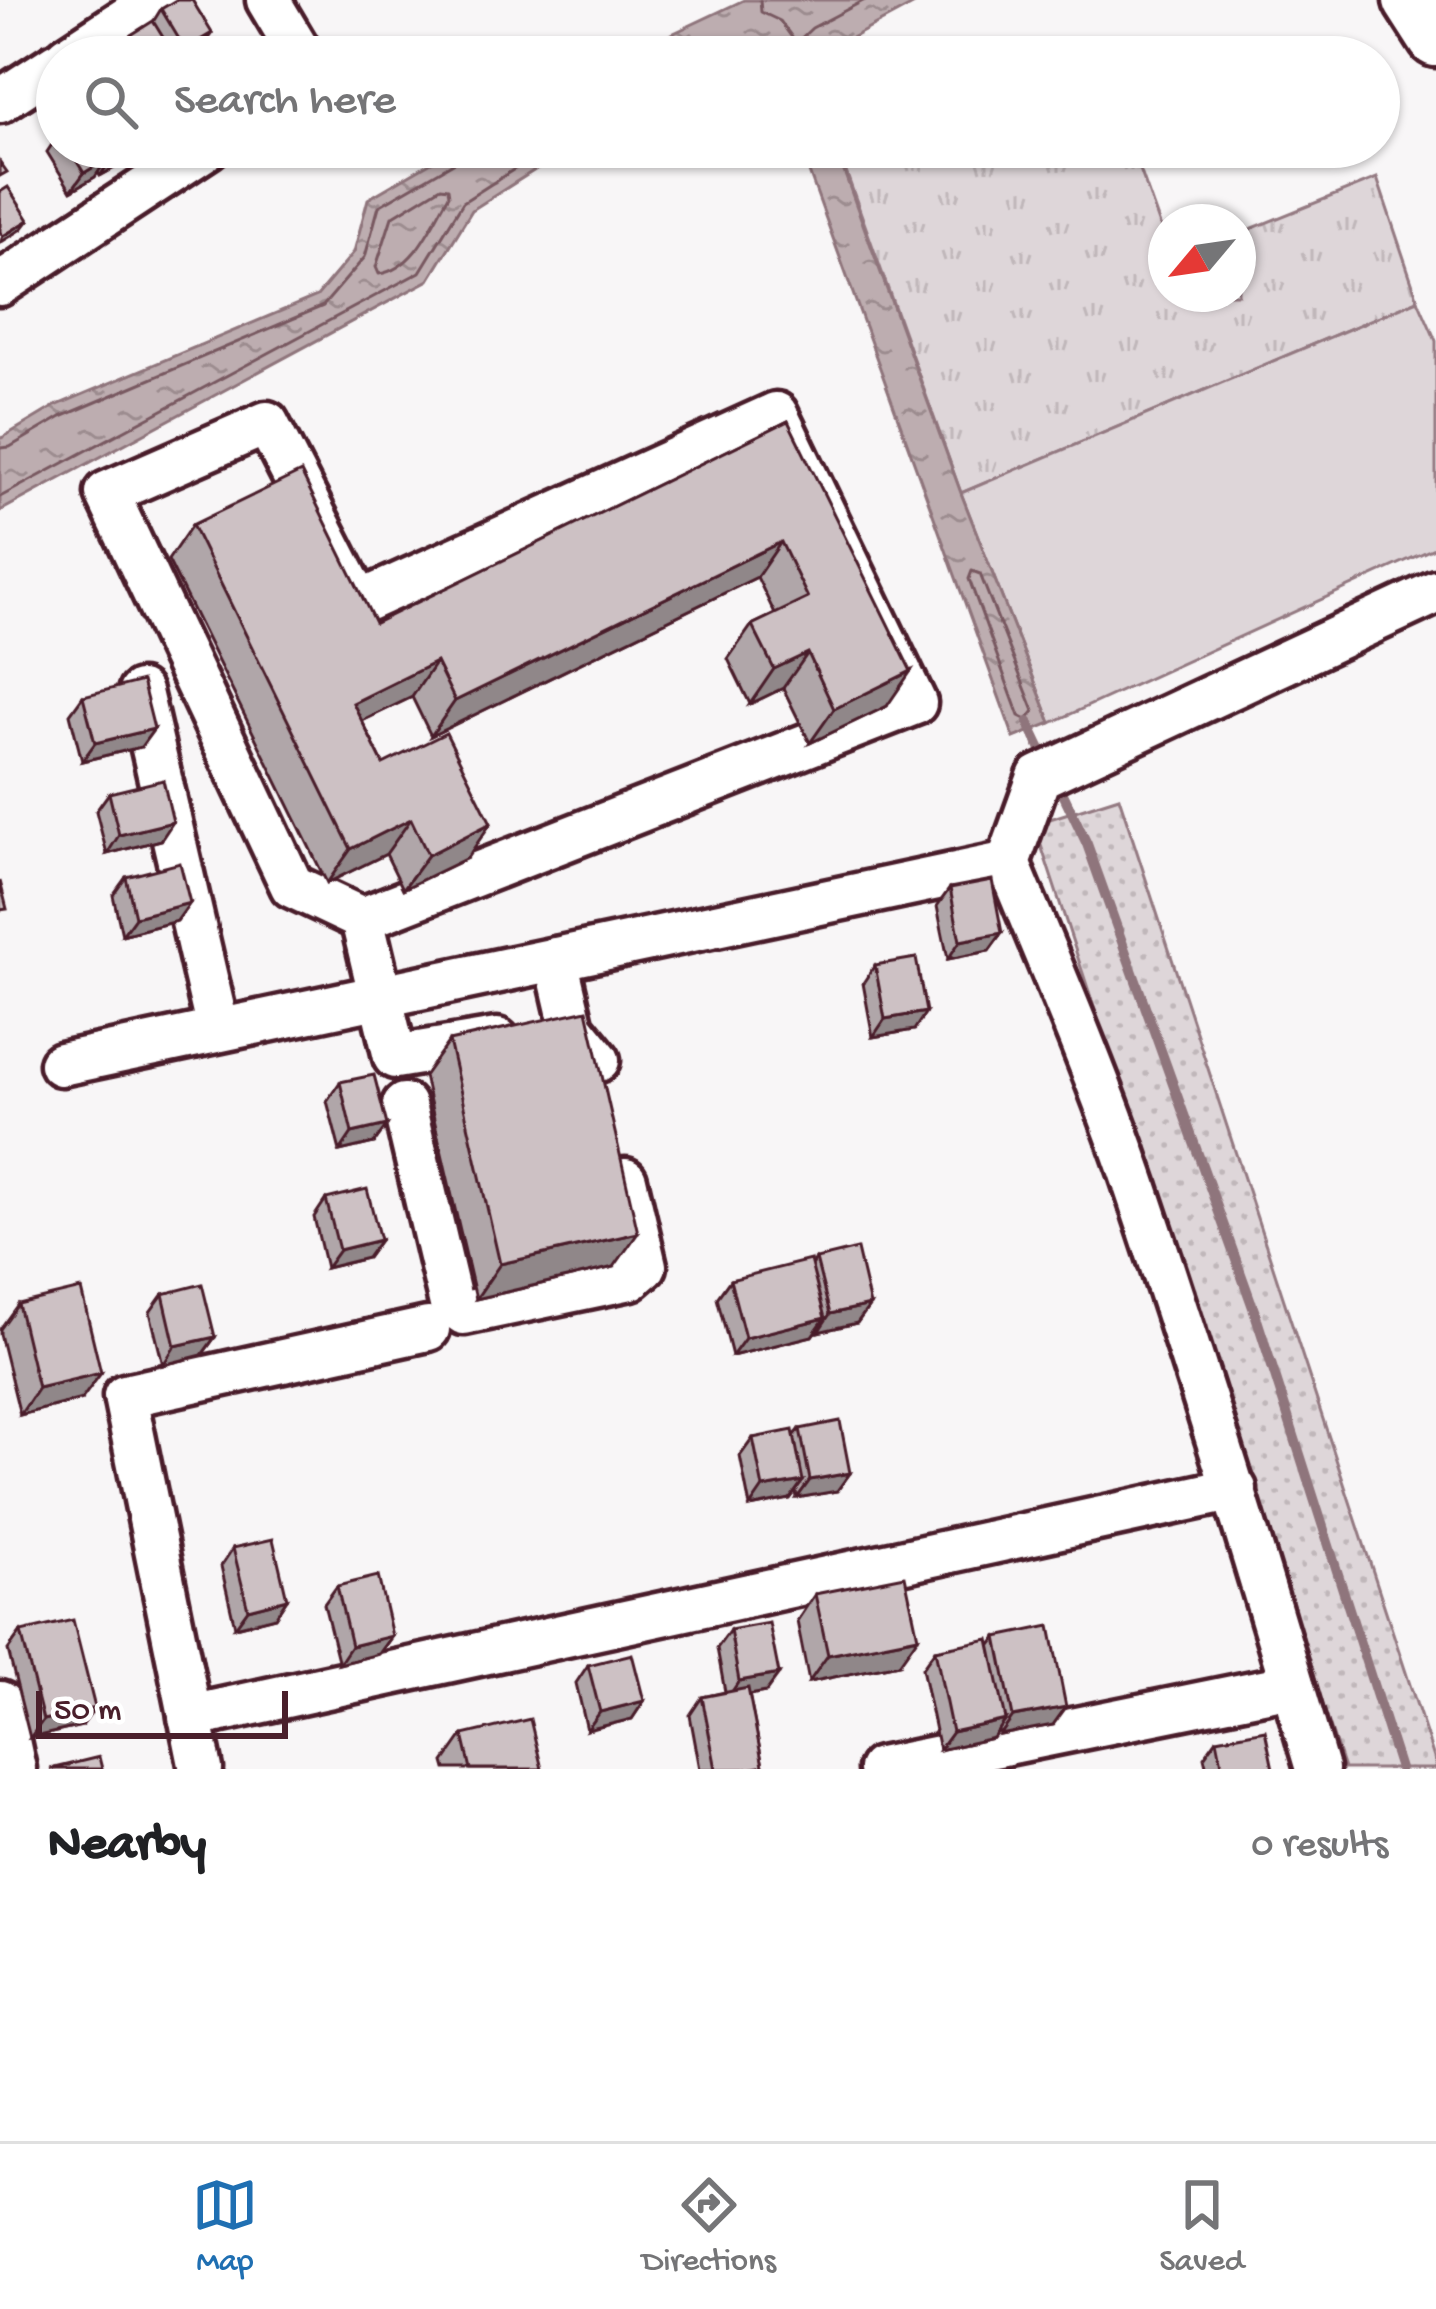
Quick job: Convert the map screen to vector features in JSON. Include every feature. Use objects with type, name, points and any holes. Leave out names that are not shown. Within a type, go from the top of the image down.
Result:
[{"type":"main road","points":[[1411,0],[1436,39]]},
{"type":"street","points":[[100,36],[155,0]]},
{"type":"street","points":[[268,0],[289,36]]},
{"type":"street","points":[[0,101],[36,78]]},
{"type":"street","points":[[0,284],[176,168]]},
{"type":"street","points":[[776,414],[915,703],[362,919],[292,886],[107,493],[267,423],[359,603],[776,414]]},
{"type":"street","points":[[1317,1769],[1235,1489],[1135,1184],[1008,862],[1039,777],[1436,592]]},
{"type":"street","points":[[140,692],[218,1030]]},
{"type":"street","points":[[61,1064],[1008,862]]},
{"type":"street","points":[[362,919],[395,1057],[572,1028]]},
{"type":"street","points":[[556,959],[572,1028],[598,1060],[609,1106]]},
{"type":"street","points":[[404,1105],[451,1304],[464,1313],[631,1278],[645,1266],[619,1152]]},
{"type":"street","points":[[201,1769],[125,1396],[428,1329]]},
{"type":"street","points":[[190,1718],[1235,1489]]},
{"type":"street","points":[[880,1769],[1292,1685]]},
{"type":"street","points":[[0,1703],[14,1769]]},
{"type":"green space","points":[[1140,168],[1152,204],[1148,204],[1148,312],[1256,312],[1256,227],[1377,178],[1418,300],[961,493],[845,169]]},
{"type":"green space","points":[[1418,300],[1436,341],[1436,547],[1051,723],[961,493]]},
{"type":"green space","points":[[1119,797],[1436,1769],[1344,1769],[1034,824]]},
{"type":"water","points":[[744,0],[922,0],[855,36],[668,36]]},
{"type":"water","points":[[421,168],[538,168],[472,210],[429,280],[0,511],[0,439],[55,406],[317,296],[354,252],[368,199]]},
{"type":"water","points":[[808,168],[843,168],[1051,723],[1014,738]]},
{"type":"building","points":[[176,0],[192,0],[212,33],[177,36],[161,9]]},
{"type":"building","points":[[153,21],[162,36],[132,36]]},
{"type":"building","points":[[8,187],[29,220],[3,236],[0,192]]},
{"type":"building","points":[[788,421],[911,671],[834,709],[808,653],[774,669],[752,625],[808,598],[781,542],[455,701],[436,662],[353,703],[383,764],[446,733],[491,823],[428,855],[411,819],[351,849],[192,525],[301,472],[375,623]]},
{"type":"building","points":[[142,681],[154,729],[95,743],[83,696]]},
{"type":"building","points":[[163,780],[173,822],[119,835],[109,793]]},
{"type":"building","points":[[180,863],[190,903],[135,917],[126,877]]},
{"type":"building","points":[[992,880],[1002,933],[960,941],[950,888]]},
{"type":"building","points":[[0,881],[7,909],[0,910]]},
{"type":"building","points":[[916,958],[926,1012],[885,1019],[875,965]]},
{"type":"building","points":[[587,1010],[638,1233],[500,1264],[449,1041]]},
{"type":"building","points":[[374,1075],[387,1125],[352,1133],[340,1082]]},
{"type":"building","points":[[367,1189],[380,1240],[339,1250],[326,1199]]},
{"type":"building","points":[[857,1249],[870,1305],[830,1314],[816,1259]]},
{"type":"building","points":[[810,1260],[825,1318],[745,1338],[730,1280]]},
{"type":"building","points":[[202,1284],[215,1337],[175,1346],[163,1294]]},
{"type":"building","points":[[81,1289],[101,1373],[38,1388],[18,1304]]},
{"type":"building","points":[[840,1421],[850,1473],[810,1480],[800,1429]]},
{"type":"building","points":[[793,1430],[803,1481],[763,1488],[753,1438]]},
{"type":"building","points":[[273,1539],[287,1599],[248,1609],[233,1548]]},
{"type":"building","points":[[378,1576],[392,1636],[351,1646],[337,1586]]},
{"type":"building","points":[[905,1576],[918,1637],[828,1655],[815,1594]]},
{"type":"building","points":[[73,1620],[95,1708],[43,1720],[21,1632]]},
{"type":"building","points":[[769,1623],[779,1674],[739,1681],[730,1630]]},
{"type":"building","points":[[1050,1626],[1066,1707],[1013,1717],[997,1637]]},
{"type":"building","points":[[989,1639],[1006,1720],[952,1732],[935,1650]]},
{"type":"building","points":[[632,1654],[644,1701],[600,1712],[588,1665]]},
{"type":"building","points":[[748,1688],[763,1766],[716,1769],[702,1697]]},
{"type":"building","points":[[530,1719],[542,1769],[471,1769],[463,1735]]},
{"type":"building","points":[[1265,1730],[1273,1769],[1223,1769],[1217,1739]]},
{"type":"building","points":[[99,1757],[102,1769],[50,1769]]},
{"type":"waterway","points":[[1028,722],[1048,764]]},
{"type":"waterway","points":[[1057,781],[1087,844],[1255,1313],[1400,1769]]}]
